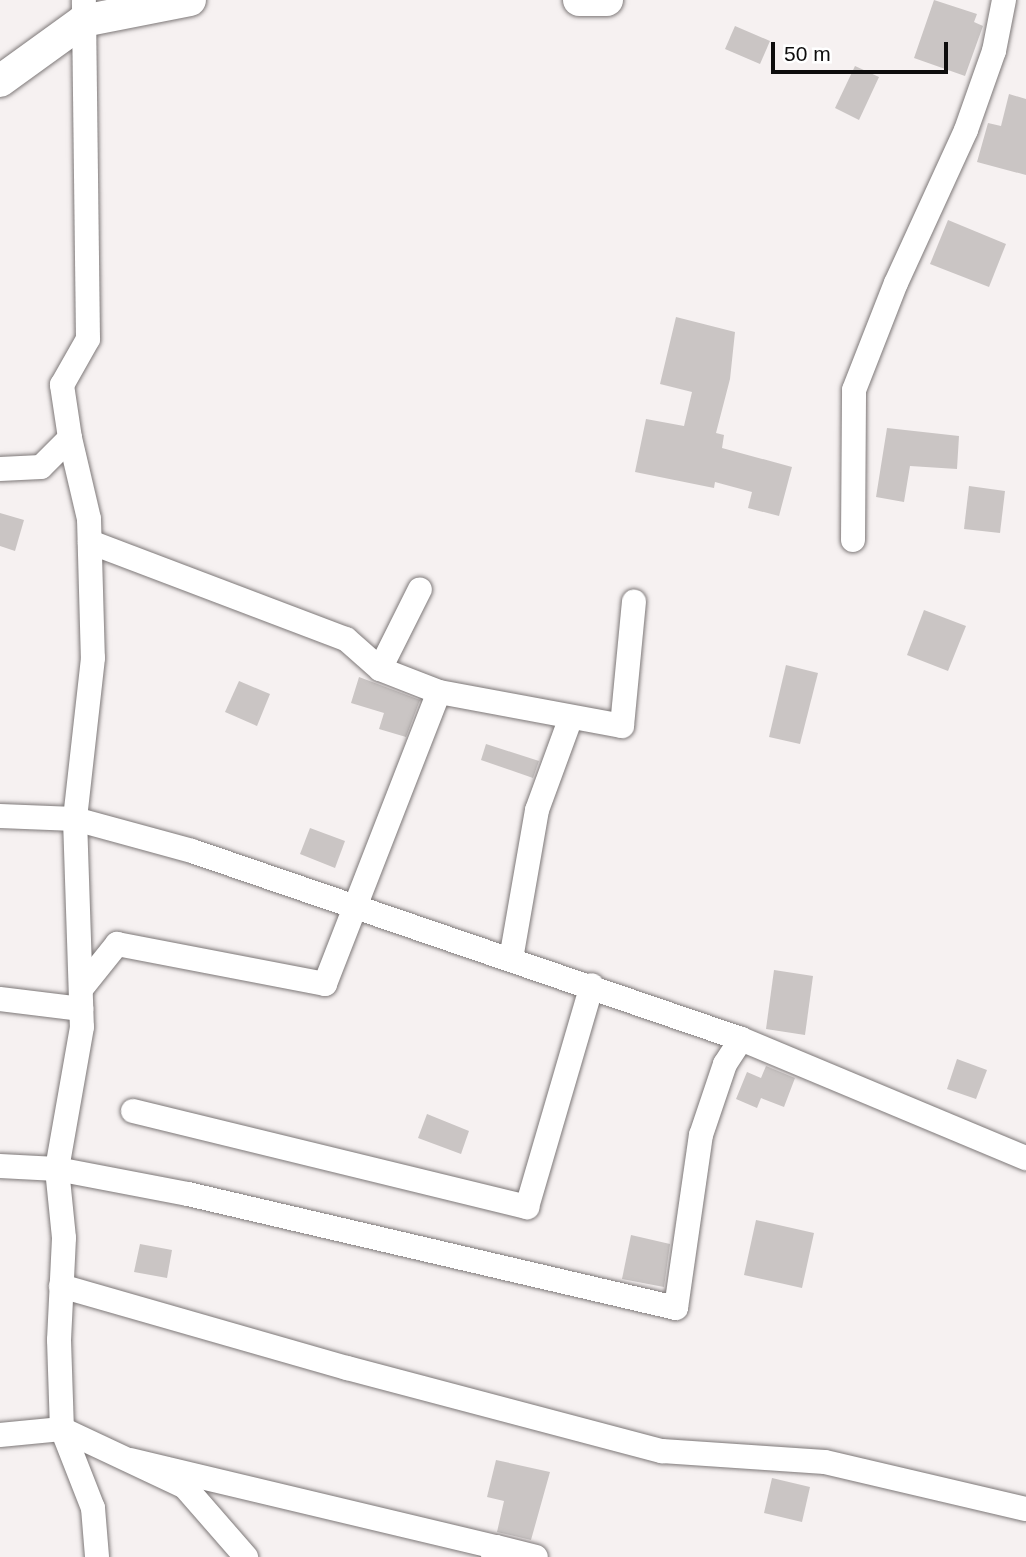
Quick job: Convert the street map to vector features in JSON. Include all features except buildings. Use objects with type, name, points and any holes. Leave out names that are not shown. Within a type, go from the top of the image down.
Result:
[{"type":"street","points":[[0,80],[84,11],[190,0]]},
{"type":"street","points":[[579,0],[607,0]]},
{"type":"street","points":[[853,540],[854,390],[896,283],[966,130],[994,51],[1004,0]]},
{"type":"street","points":[[84,11],[88,339],[62,385],[90,542],[93,658],[75,819],[82,1027],[57,1169],[64,1238],[61,1286],[62,1429],[93,1508],[97,1557]]},
{"type":"street","points":[[0,469],[41,467],[70,438]]},
{"type":"street","points":[[90,542],[346,639],[380,669],[439,692],[622,726],[634,602]]},
{"type":"street","points":[[380,669],[420,589]]},
{"type":"street","points":[[81,999],[117,944],[325,984],[439,692]]},
{"type":"street","points":[[511,959],[537,810],[570,717]]},
{"type":"street","points":[[1,815],[75,819],[192,851],[592,985],[741,1039],[1026,1158]]},
{"type":"street","points":[[133,1111],[527,1207],[592,985]]},
{"type":"street","points":[[0,999],[81,999]]},
{"type":"street","points":[[0,1166],[57,1169],[188,1195],[676,1308],[701,1135],[725,1064],[741,1039]]},
{"type":"street","points":[[61,1286],[346,1368],[662,1451],[825,1462],[1026,1509]]},
{"type":"street","points":[[0,1435],[62,1429],[185,1487],[246,1557]]},
{"type":"street","points":[[130,1460],[495,1552],[536,1557]]}]
